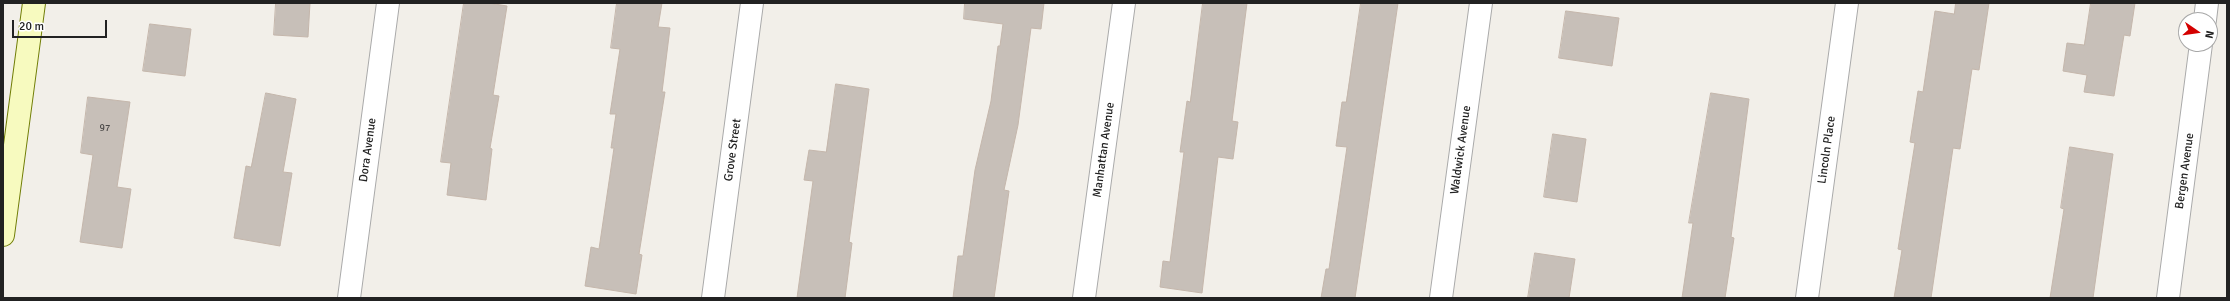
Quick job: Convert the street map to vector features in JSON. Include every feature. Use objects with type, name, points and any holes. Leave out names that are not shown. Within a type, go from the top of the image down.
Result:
[{"type":"street","points":[[3,235],[34,3]]},
{"type":"street","name":"Dora Avenue","points":[[348,298],[388,3]]},
{"type":"street","name":"Grove Street","points":[[713,298],[752,3]]},
{"type":"street","name":"Manhattan Avenue","points":[[1084,298],[1124,3]]},
{"type":"street","name":"Waldwick Avenue","points":[[1441,298],[1481,3]]},
{"type":"street","name":"Lincoln Place","points":[[1807,298],[1847,3]]},
{"type":"street","name":"Bergen Avenue","points":[[2168,298],[2200,52]]},
{"type":"building","points":[[276,3],[310,3],[308,37],[274,35]]},
{"type":"building","points":[[464,3],[489,3],[507,6],[493,95],[499,96],[490,148],[492,149],[486,200],[447,195],[451,163],[441,162]]},
{"type":"building","points":[[617,3],[662,3],[658,27],[670,28],[662,92],[665,92],[639,254],[642,255],[636,294],[585,286],[591,247],[599,249],[614,148],[611,148],[616,114],[610,114],[620,49],[611,48]]},
{"type":"building","points":[[965,3],[1044,3],[1041,29],[1031,28],[1018,125],[1004,190],[1009,191],[994,298],[953,298],[958,256],[963,256],[975,170],[991,101],[998,46],[1000,46],[1003,24],[964,19]]},
{"type":"building","points":[[1203,3],[1247,3],[1232,121],[1238,122],[1233,159],[1218,157],[1202,293],[1160,287],[1163,261],[1170,262],[1184,152],[1180,152],[1187,101],[1190,102]]},
{"type":"building","points":[[1361,3],[1398,3],[1355,298],[1321,298],[1326,269],[1329,269],[1347,147],[1336,146],[1342,102],[1346,102]]},
{"type":"building","points":[[1956,3],[1989,3],[1979,70],[1972,69],[1960,149],[1953,148],[1931,298],[1894,298],[1902,250],[1898,249],[1915,143],[1910,142],[1918,91],[1923,92],[1935,11],[1954,14]]},
{"type":"building","points":[[2091,3],[2135,3],[2130,36],[2124,35],[2114,96],[2084,92],[2087,75],[2063,71],[2067,43],[2084,45]]},
{"type":"building","points":[[1566,11],[1619,18],[1612,66],[1559,58]]},
{"type":"building","points":[[150,24],[191,29],[185,76],[143,71]]},
{"type":"building","points":[[836,84],[869,89],[849,242],[852,243],[845,298],[797,298],[813,181],[804,180],[809,150],[826,152]]},
{"type":"building","points":[[266,93],[296,99],[283,172],[292,173],[280,246],[234,238],[246,166],[251,167]]},
{"type":"building","points":[[1711,93],[1749,99],[1731,237],[1734,238],[1725,298],[1682,298],[1693,223],[1689,223]]},
{"type":"building","points":[[88,97],[130,102],[117,187],[131,189],[122,248],[80,242],[93,155],[81,153]]},
{"type":"building","points":[[1553,134],[1586,139],[1577,202],[1544,197]]},
{"type":"building","points":[[2070,147],[2113,154],[2093,298],[2050,298],[2064,209],[2061,208]]},
{"type":"building","points":[[1535,253],[1575,259],[1569,298],[1528,298]]}]
